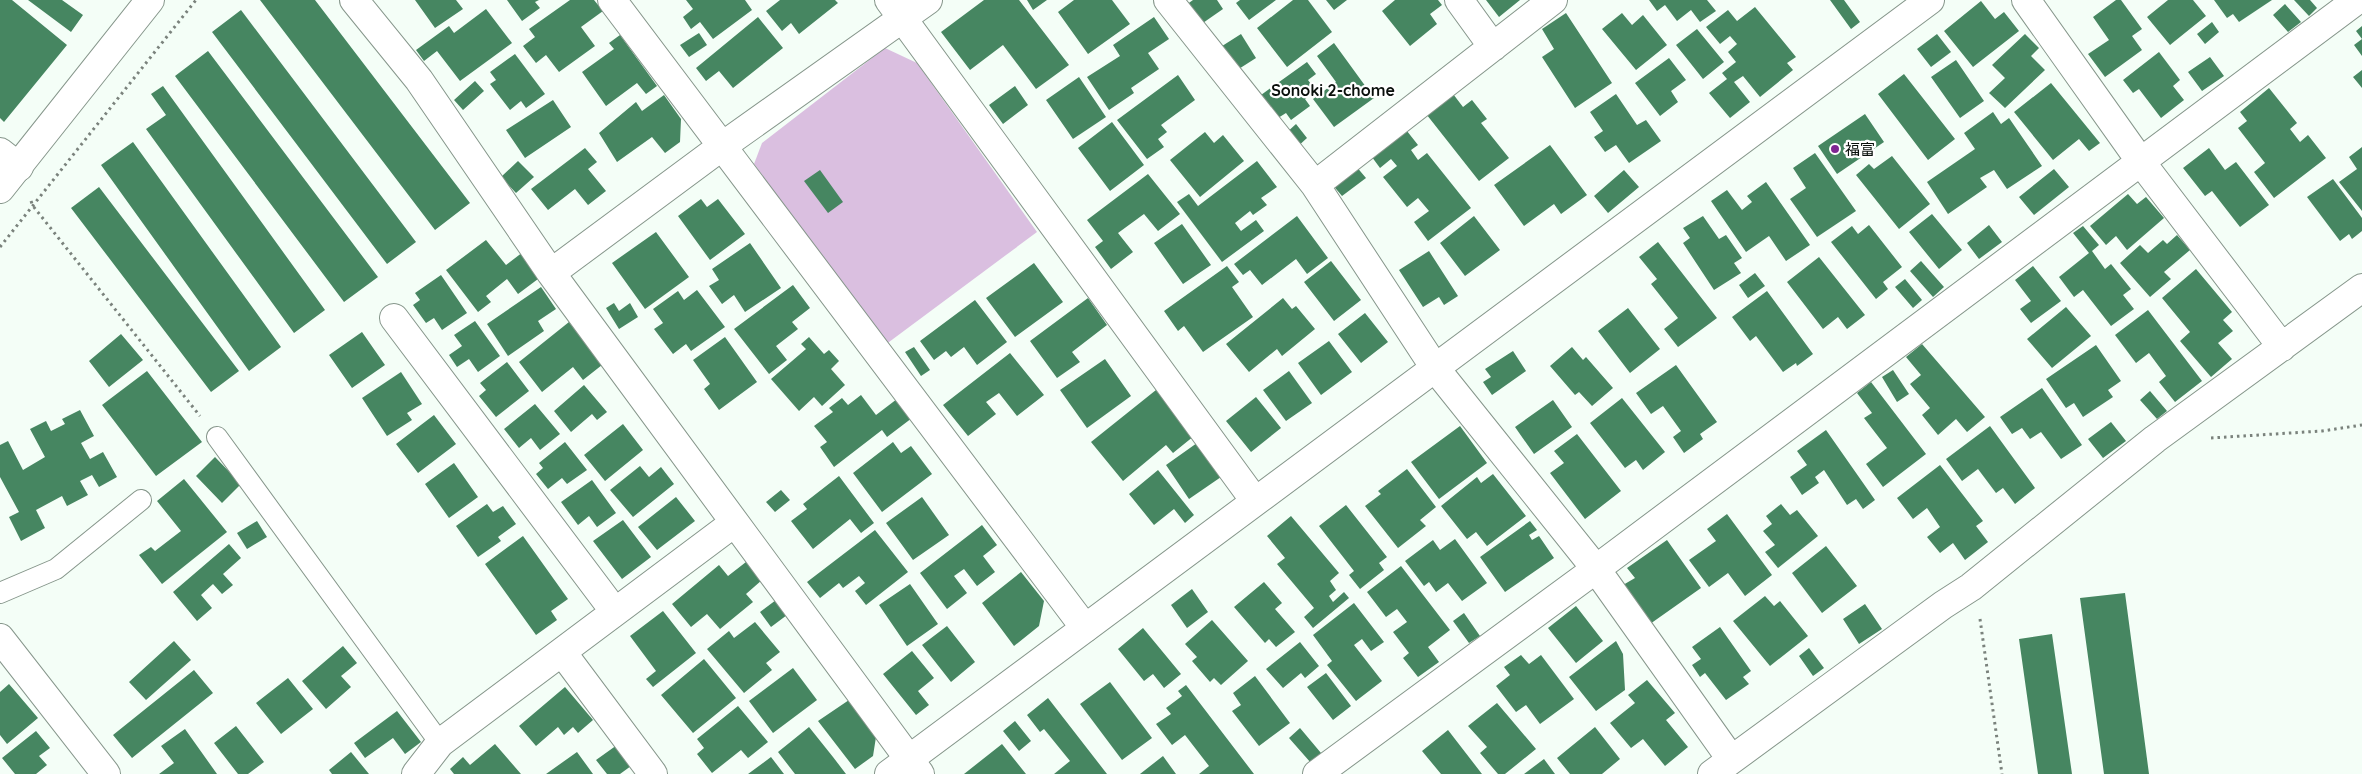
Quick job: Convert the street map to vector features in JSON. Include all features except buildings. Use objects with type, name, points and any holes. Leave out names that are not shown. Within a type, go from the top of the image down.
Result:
[{"type":"street","points":[[0,189],[9,160],[150,0]]},
{"type":"street","points":[[354,0],[419,80],[551,273],[734,523],[906,769],[1085,628],[1930,0]]},
{"type":"street","points":[[612,0],[1085,628]]},
{"type":"street","points":[[551,273],[721,147],[896,9],[928,0]]},
{"type":"street","points":[[1168,0],[1315,185],[1435,368],[1596,569],[1721,767],[1942,605],[1971,587],[2155,440],[2362,288]]},
{"type":"street","points":[[1459,0],[1493,47]]},
{"type":"street","points":[[1315,185],[1554,0]]},
{"type":"street","points":[[2026,0],[2141,162],[2282,347]]},
{"type":"street","points":[[1318,774],[1596,569],[2357,0]]},
{"type":"street","points":[[896,9],[1256,501]]},
{"type":"street","points":[[394,318],[615,612]]},
{"type":"street","points":[[416,774],[440,743],[734,523]]},
{"type":"street","points":[[0,638],[106,774]]},
{"type":"street","points":[[562,652],[653,774]]},
{"type":"lane","points":[[217,437],[440,743]]},
{"type":"lane","points":[[0,593],[56,569],[141,500]]},
{"type":"path","points":[[0,247],[196,0]]},
{"type":"path","points":[[33,206],[217,437]]},
{"type":"path","points":[[2209,438],[2322,431],[2362,425]]},
{"type":"path","points":[[1971,587],[1980,622],[2002,774]]},
{"type":"shaded area","points":[[885,48],[917,63],[1037,232],[885,345],[754,164],[762,143]]},
{"type":"place","name":"福富","points":[[1835,149]]},
{"type":"district","name":"Sonoki 2-chome","points":[[1333,90]]}]
